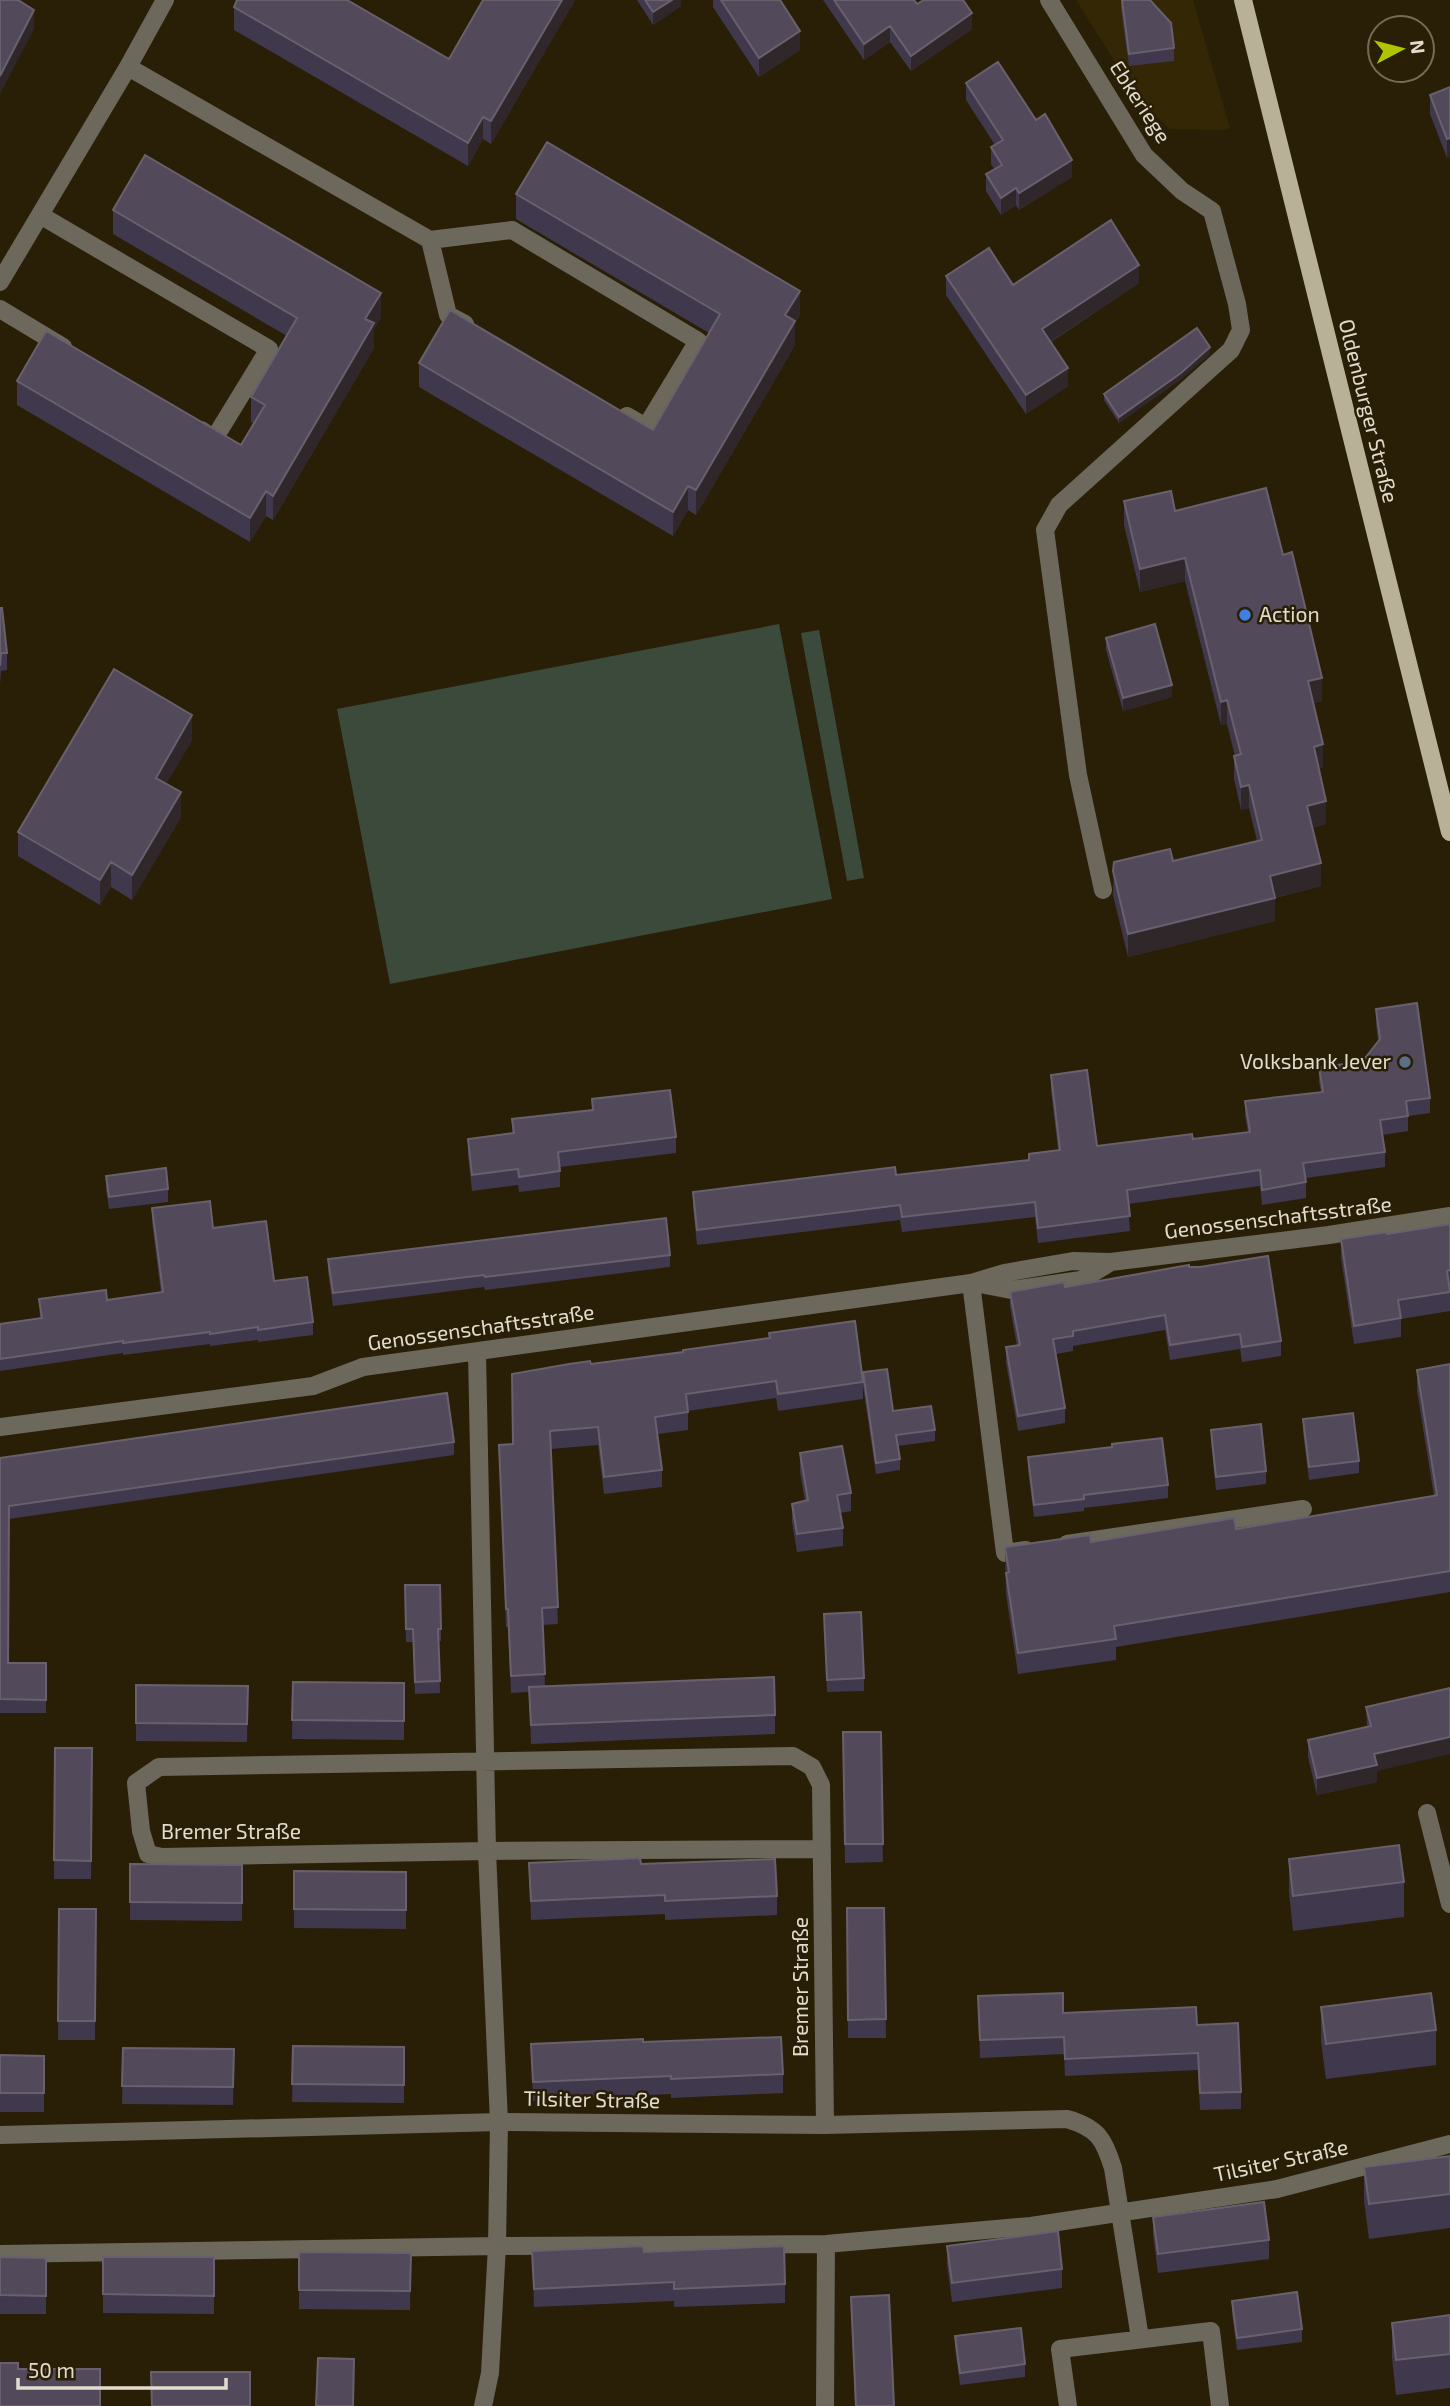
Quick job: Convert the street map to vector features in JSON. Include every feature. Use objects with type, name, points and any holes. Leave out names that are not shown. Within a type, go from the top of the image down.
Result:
[{"type":"main road","name":"Oldenburger Straße","points":[[1243,0],[1450,832]]},
{"type":"street","points":[[0,282],[165,0]]},
{"type":"street","name":"Ebkeriege","points":[[1049,0],[1144,155],[1182,191],[1212,211],[1237,304],[1241,330],[1231,350],[1059,505],[1045,530],[1078,775],[1103,890]]},
{"type":"street","points":[[128,67],[430,240],[512,230],[698,341],[646,427],[611,407]]},
{"type":"street","points":[[40,215],[269,349],[215,439],[191,424]]},
{"type":"street","points":[[430,240],[448,315],[483,335]]},
{"type":"street","points":[[0,309],[83,359]]},
{"type":"street","name":"Genossenschaftsstraße","points":[[0,1427],[313,1387],[363,1367],[971,1283],[1011,1290],[1081,1280],[1111,1262],[1366,1230],[1450,1216]]},
{"type":"street","points":[[971,1283],[1005,1553],[1303,1508]]},
{"type":"street","points":[[477,1352],[485,1763],[499,2122],[497,2246],[490,2373],[483,2406]]},
{"type":"street","name":"Bremer Straße","points":[[822,1849],[162,1857],[148,1854],[141,1831],[136,1783],[159,1767],[793,1756],[812,1766],[821,1784],[822,1849],[824,2125]]},
{"type":"street","points":[[1427,1813],[1450,1904]]},
{"type":"street","name":"Tilsiter Straße","points":[[0,2134],[499,2122],[824,2125],[1067,2119],[1087,2125],[1105,2142],[1113,2168],[1118,2211]]},
{"type":"street","name":"Tilsiter Straße","points":[[0,2254],[497,2246],[826,2245],[1031,2226],[1277,2189],[1450,2144]]},
{"type":"street","points":[[1118,2211],[1140,2338]]},
{"type":"street","points":[[825,2406],[826,2245]]},
{"type":"street","points":[[1068,2406],[1060,2349],[1211,2330],[1220,2406]]},
{"type":"shaded area","points":[[1076,0],[1193,0],[1230,128],[1170,129],[1141,103]]},
{"type":"green space","points":[[779,624],[832,899],[390,984],[337,709]]},
{"type":"green space","points":[[819,630],[864,878],[847,881],[801,633]]},
{"type":"building","points":[[0,0],[18,0],[34,10],[0,76]]},
{"type":"building","points":[[237,0],[347,0],[449,59],[483,0],[562,0],[491,121],[483,117],[468,143],[234,7]]},
{"type":"building","points":[[645,0],[672,0],[653,12]]},
{"type":"building","points":[[721,0],[780,0],[800,31],[759,58]]},
{"type":"building","points":[[834,0],[914,0],[917,4],[924,0],[963,0],[972,13],[911,56],[890,26],[864,44]]},
{"type":"building","points":[[1122,0],[1150,0],[1171,23],[1174,48],[1129,54]]},
{"type":"building","points":[[998,62],[1036,120],[1045,114],[1072,160],[1019,193],[1016,188],[1001,198],[986,174],[1002,165],[991,147],[1003,140],[966,83]]},
{"type":"building","points":[[1450,87],[1450,138],[1447,139],[1430,95]]},
{"type":"building","points":[[547,142],[800,291],[785,315],[795,321],[696,490],[688,486],[673,512],[419,363],[450,310],[653,430],[720,314],[516,194]]},
{"type":"building","points":[[145,155],[381,293],[365,319],[374,323],[273,496],[266,491],[250,518],[17,381],[46,331],[241,445],[265,405],[251,397],[297,318],[113,210]]},
{"type":"building","points":[[1111,220],[1139,265],[1042,329],[1068,368],[1026,395],[946,276],[989,248],[1013,285]]},
{"type":"building","points":[[1197,328],[1210,347],[1181,373],[1119,417],[1104,394]]},
{"type":"building","points":[[1266,488],[1283,555],[1292,552],[1322,678],[1308,681],[1323,744],[1314,747],[1326,801],[1307,806],[1321,863],[1270,876],[1275,898],[1128,934],[1113,871],[1114,862],[1170,849],[1173,861],[1262,840],[1249,785],[1241,787],[1234,756],[1241,754],[1227,700],[1221,702],[1185,558],[1140,569],[1124,501],[1171,491],[1175,511]]},
{"type":"building","points":[[0,608],[7,653],[1,653],[0,666]]},
{"type":"building","points":[[1155,624],[1172,685],[1123,698],[1106,638]]},
{"type":"building","points":[[114,669],[192,715],[156,778],[181,792],[132,875],[111,862],[100,880],[18,832]]},
{"type":"building","points":[[1417,1003],[1430,1098],[1406,1101],[1408,1116],[1380,1120],[1385,1152],[1303,1163],[1306,1182],[1262,1190],[1260,1170],[1127,1190],[1130,1216],[1038,1228],[1035,1202],[902,1217],[900,1205],[697,1230],[693,1192],[895,1167],[896,1175],[1029,1160],[1029,1154],[1060,1150],[1051,1075],[1087,1070],[1097,1146],[1192,1134],[1193,1139],[1250,1132],[1245,1101],[1323,1092],[1319,1067],[1362,1062],[1380,1039],[1376,1009]]},
{"type":"building","points":[[670,1090],[676,1137],[558,1152],[560,1171],[519,1177],[518,1169],[472,1175],[468,1139],[514,1133],[512,1119],[593,1110],[592,1099]]},
{"type":"building","points":[[166,1168],[168,1189],[109,1197],[106,1176]]},
{"type":"building","points":[[210,1201],[213,1228],[266,1221],[274,1281],[307,1277],[313,1322],[258,1330],[258,1327],[123,1341],[0,1359],[0,1324],[42,1318],[39,1299],[106,1290],[107,1300],[163,1292],[152,1208]]},
{"type":"building","points":[[666,1218],[670,1255],[333,1293],[328,1259]]},
{"type":"building","points":[[1450,1224],[1450,1270],[1447,1271],[1450,1292],[1398,1300],[1401,1318],[1354,1326],[1341,1239]]},
{"type":"building","points":[[1268,1256],[1281,1341],[1242,1347],[1240,1334],[1170,1345],[1165,1315],[1073,1331],[1073,1336],[1053,1339],[1065,1408],[1018,1416],[1006,1347],[1020,1345],[1010,1292],[1064,1282],[1065,1287],[1189,1265],[1200,1267]]},
{"type":"building","points":[[855,1321],[863,1382],[778,1394],[776,1381],[686,1394],[688,1412],[655,1417],[662,1470],[604,1477],[598,1427],[550,1431],[558,1607],[542,1608],[545,1674],[511,1676],[499,1445],[513,1444],[512,1374],[590,1361],[591,1364],[683,1352],[770,1338],[769,1333]]},
{"type":"building","points":[[1450,1364],[1450,1571],[1114,1626],[1116,1639],[1018,1653],[1006,1573],[1009,1572],[1005,1547],[1090,1535],[1091,1542],[1234,1518],[1236,1529],[1437,1495],[1417,1370]]},
{"type":"building","points":[[887,1369],[893,1411],[931,1406],[935,1430],[896,1435],[900,1459],[876,1463],[863,1372]]},
{"type":"building","points":[[447,1393],[454,1442],[9,1506],[8,1663],[46,1663],[46,1700],[0,1699],[0,1458]]},
{"type":"building","points":[[1353,1413],[1359,1461],[1309,1467],[1303,1419]]},
{"type":"building","points":[[1261,1424],[1266,1471],[1216,1477],[1211,1430]]},
{"type":"building","points":[[1162,1438],[1168,1485],[1084,1495],[1084,1499],[1034,1505],[1028,1457]]},
{"type":"building","points":[[842,1446],[851,1493],[837,1495],[843,1528],[797,1534],[792,1504],[808,1500],[800,1453]]},
{"type":"building","points":[[405,1585],[440,1585],[440,1681],[415,1682],[413,1629],[406,1629]]},
{"type":"building","points":[[861,1612],[864,1678],[827,1680],[824,1614]]},
{"type":"building","points":[[774,1677],[775,1715],[531,1725],[529,1687]]},
{"type":"building","points":[[293,1682],[404,1683],[404,1721],[292,1720]]},
{"type":"building","points":[[136,1685],[248,1686],[247,1724],[136,1723]]},
{"type":"building","points":[[1450,1688],[1450,1737],[1374,1754],[1377,1765],[1317,1778],[1308,1740],[1371,1726],[1366,1707]]},
{"type":"building","points":[[843,1732],[881,1732],[883,1844],[845,1844]]},
{"type":"building","points":[[55,1748],[92,1748],[91,1861],[54,1860]]},
{"type":"building","points":[[1399,1845],[1404,1882],[1293,1896],[1289,1859]]},
{"type":"building","points":[[640,1858],[641,1864],[775,1859],[777,1896],[665,1901],[665,1895],[531,1901],[529,1863]]},
{"type":"building","points":[[130,1864],[242,1865],[242,1903],[130,1902]]},
{"type":"building","points":[[294,1871],[406,1872],[406,1910],[294,1909]]},
{"type":"building","points":[[847,1908],[884,1908],[886,2019],[848,2020]]},
{"type":"building","points":[[59,1909],[96,1909],[95,2021],[58,2021]]},
{"type":"building","points":[[1063,1993],[1063,2013],[1196,2007],[1197,2025],[1238,2023],[1241,2092],[1200,2093],[1198,2053],[1065,2059],[1064,2037],[980,2040],[978,1996]]},
{"type":"building","points":[[1431,1993],[1436,2030],[1326,2044],[1321,2007]]},
{"type":"building","points":[[781,2037],[783,2074],[533,2082],[531,2044]]},
{"type":"building","points":[[293,2046],[404,2047],[404,2085],[292,2084]]},
{"type":"building","points":[[123,2048],[234,2049],[233,2087],[122,2086]]},
{"type":"building","points":[[0,2055],[44,2056],[44,2093],[0,2093]]},
{"type":"building","points":[[1450,2156],[1450,2194],[1369,2204],[1364,2167]]},
{"type":"building","points":[[1264,2202],[1269,2240],[1158,2254],[1153,2217]]},
{"type":"building","points":[[1058,2231],[1062,2269],[952,2283],[947,2246]]},
{"type":"building","points":[[643,2246],[644,2252],[784,2246],[785,2284],[674,2289],[674,2282],[534,2289],[532,2251]]},
{"type":"building","points":[[299,2252],[411,2253],[410,2291],[299,2290]]},
{"type":"building","points":[[0,2257],[46,2258],[46,2296],[0,2295]]},
{"type":"building","points":[[103,2257],[214,2257],[214,2296],[103,2294]]},
{"type":"building","points":[[1297,2292],[1302,2329],[1237,2338],[1232,2301]]},
{"type":"building","points":[[889,2295],[894,2406],[856,2406],[851,2297]]},
{"type":"building","points":[[1450,2315],[1450,2354],[1396,2360],[1392,2323]]},
{"type":"building","points":[[1021,2328],[1025,2364],[960,2373],[955,2336]]},
{"type":"building","points":[[318,2358],[354,2359],[353,2406],[316,2406]]},
{"type":"building","points":[[0,2363],[18,2363],[18,2369],[100,2369],[100,2406],[0,2406]]},
{"type":"building","points":[[151,2372],[250,2372],[250,2406],[152,2406]]},
{"type":"place","name":"Action","points":[[1245,615]]},
{"type":"place","name":"Volksbank Jever","points":[[1405,1062]]}]
